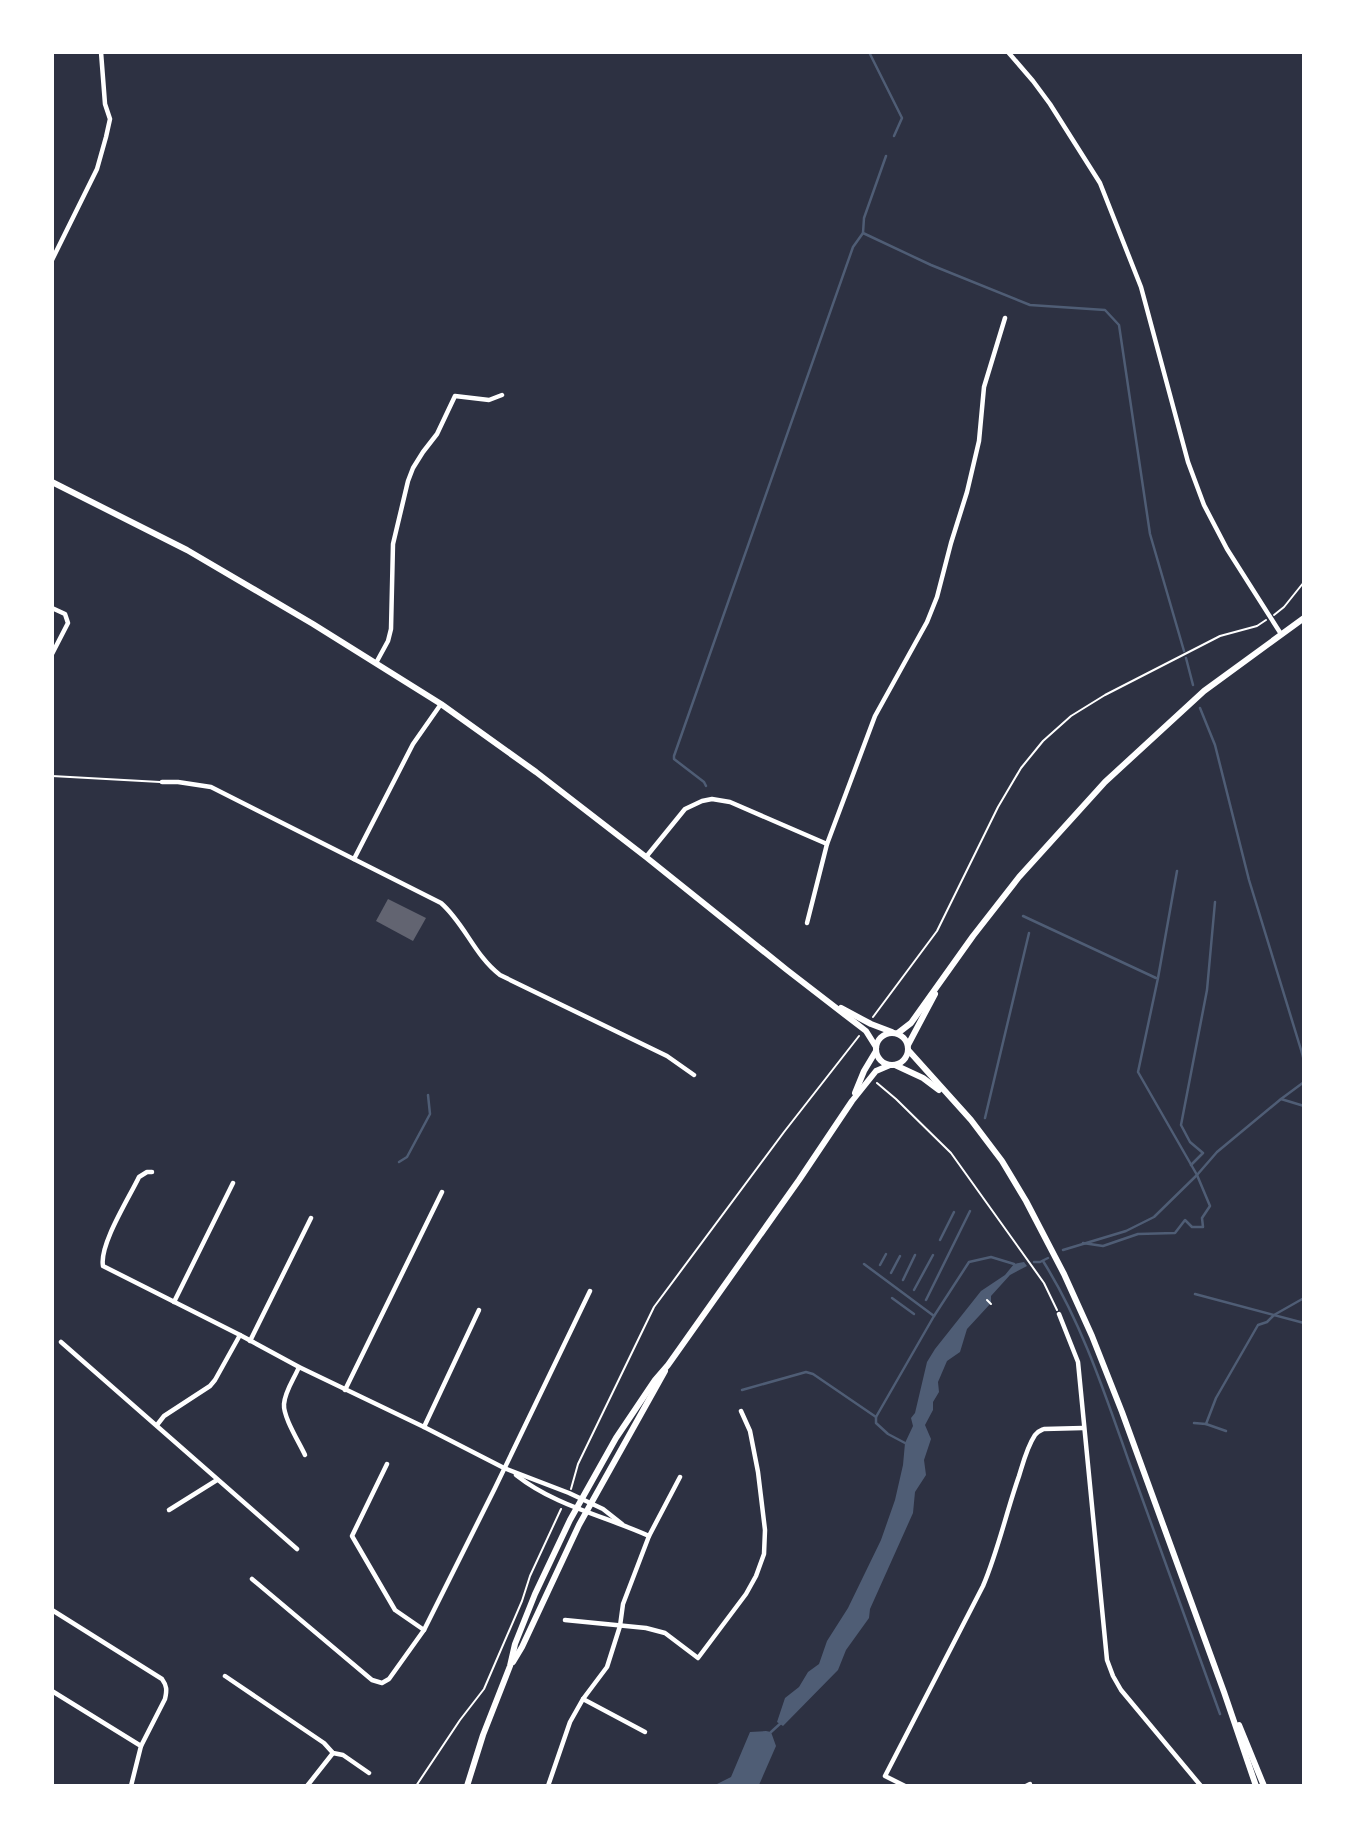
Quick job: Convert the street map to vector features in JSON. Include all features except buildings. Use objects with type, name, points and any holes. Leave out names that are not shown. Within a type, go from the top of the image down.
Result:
[{"type":"main road","points":[[52,482],[187,550],[441,704],[536,772],[866,1031],[881,1061],[923,1079],[949,1096]]},
{"type":"main road","points":[[852,1101],[881,1037],[895,1033],[911,1023],[1019,877],[1105,782],[1204,691],[1304,618]]},
{"type":"main road","points":[[467,1786],[510,1666],[515,1644],[535,1594],[577,1508],[616,1438],[852,1101],[876,1071],[904,1060],[943,978]]},
{"type":"main road","points":[[827,1000],[870,1024],[903,1036],[909,1048],[985,1137],[1018,1186],[1064,1274],[1092,1336],[1122,1412],[1256,1786]]},
{"type":"main road","points":[[510,1666],[522,1647],[586,1512],[668,1365]]},
{"type":"main road","points":[[1224,1692],[1264,1786]]},
{"type":"street","points":[[52,260],[97,169],[106,137],[110,119],[105,104],[101,52]]},
{"type":"street","points":[[1008,52],[1050,104],[1100,183],[1140,288],[1188,462],[1204,505],[1227,549],[1281,634]]},
{"type":"street","points":[[807,923],[827,844],[875,716],[927,622],[937,597],[967,492],[979,441],[984,387],[1005,318]]},
{"type":"street","points":[[376,663],[391,629],[393,544],[413,468],[437,434],[455,397],[489,400],[502,394]]},
{"type":"street","points":[[52,608],[65,614],[68,623],[52,654]]},
{"type":"street","points":[[354,859],[413,744],[441,704]]},
{"type":"street","points":[[162,782],[211,787],[441,903],[453,913],[480,957],[500,975],[667,1056],[694,1075]]},
{"type":"street","points":[[646,857],[685,809],[712,799],[730,802],[827,844]]},
{"type":"street","points":[[152,1172],[139,1177],[108,1240],[101,1259],[103,1266],[299,1367],[507,1469],[583,1499],[603,1509],[622,1524]]},
{"type":"street","points":[[174,1302],[233,1183]]},
{"type":"street","points":[[345,1390],[442,1192]]},
{"type":"street","points":[[250,1341],[311,1218]]},
{"type":"street","points":[[253,1579],[372,1680],[382,1683],[389,1679],[424,1630],[507,1469],[590,1291]]},
{"type":"street","points":[[424,1427],[480,1310]]},
{"type":"street","points":[[1059,1314],[1078,1362],[1107,1660],[1121,1690],[1201,1786]]},
{"type":"street","points":[[157,1425],[164,1416],[215,1380],[240,1335]]},
{"type":"street","points":[[61,1342],[297,1549]]},
{"type":"street","points":[[299,1367],[284,1404],[285,1412],[305,1455]]},
{"type":"street","points":[[565,1620],[646,1628],[665,1633],[698,1658],[746,1594],[764,1555],[765,1530],[758,1472],[750,1431],[741,1411]]},
{"type":"street","points":[[905,1786],[885,1776],[990,1568],[1005,1515],[1035,1436],[1044,1429],[1083,1428]]},
{"type":"street","points":[[387,1464],[352,1536],[396,1610],[424,1630]]},
{"type":"street","points":[[507,1469],[564,1503],[649,1536]]},
{"type":"street","points":[[548,1786],[570,1722],[607,1667],[620,1626],[623,1604],[649,1536],[680,1478]]},
{"type":"street","points":[[169,1510],[217,1479]]},
{"type":"street","points":[[52,1610],[162,1679],[166,1685],[165,1699],[141,1746],[131,1786]]},
{"type":"street","points":[[225,1676],[324,1743],[333,1753],[343,1755],[369,1773]]},
{"type":"street","points":[[52,1691],[141,1746]]},
{"type":"street","points":[[583,1699],[645,1732]]},
{"type":"street","points":[[307,1786],[333,1753]]},
{"type":"lane","points":[[52,776],[162,782]]},
{"type":"path","points":[[873,1017],[937,931],[998,807],[1021,768],[1043,741],[1071,716],[1105,695],[1211,640],[1257,625],[1284,607],[1304,582]]},
{"type":"path","points":[[569,1493],[578,1464],[654,1307],[783,1132],[861,1033]]},
{"type":"path","points":[[873,1080],[951,1153],[1044,1283],[1059,1314]]},
{"type":"path","points":[[987,1300],[991,1304]]},
{"type":"path","points":[[416,1786],[484,1689],[530,1576],[564,1503]]},
{"type":"water","points":[[1024,1262],[1027,1266],[1010,1275],[991,1296],[991,1303],[967,1329],[960,1352],[947,1361],[938,1382],[939,1392],[933,1402],[933,1410],[925,1425],[931,1439],[924,1460],[926,1475],[915,1492],[913,1513],[870,1609],[869,1618],[846,1650],[838,1670],[783,1726],[777,1722],[785,1698],[799,1687],[808,1672],[819,1664],[827,1641],[848,1608],[881,1540],[895,1500],[905,1443],[913,1426],[911,1418],[915,1413],[927,1362],[981,1291],[1005,1275],[1014,1264]]},
{"type":"water","points":[[750,1732],[771,1732],[776,1746],[759,1785],[715,1785],[731,1777]]},
{"type":"waterway","points":[[869,52],[902,118],[894,136]]},
{"type":"waterway","points":[[886,156],[864,218],[863,233],[931,265],[1030,305],[1105,310],[1119,325],[1150,534],[1184,651]]},
{"type":"waterway","points":[[706,786],[674,759],[674,756],[853,247],[863,233]]},
{"type":"waterway","points":[[1186,658],[1193,685]]},
{"type":"waterway","points":[[1200,708],[1215,745],[1249,880],[1302,1053]]},
{"type":"waterway","points":[[1083,1243],[1103,1246],[1138,1234],[1175,1233],[1185,1220],[1192,1227],[1203,1227],[1202,1218],[1210,1206],[1197,1175],[1138,1072],[1177,871]]},
{"type":"waterway","points":[[1191,1165],[1203,1153],[1190,1142],[1181,1125],[1207,990],[1215,902]]},
{"type":"waterway","points":[[1023,916],[1156,978]]},
{"type":"waterway","points":[[985,1118],[1029,933]]},
{"type":"waterway","points":[[1304,1051],[1304,1061]]},
{"type":"waterway","points":[[1281,1099],[1304,1082]]},
{"type":"waterway","points":[[399,1162],[407,1157],[430,1114],[428,1095]]},
{"type":"waterway","points":[[1063,1250],[1126,1231],[1154,1217],[1217,1152],[1281,1099],[1304,1106]]},
{"type":"waterway","points":[[926,1300],[970,1211]]},
{"type":"waterway","points":[[940,1240],[954,1212]]},
{"type":"waterway","points":[[880,1265],[886,1254]]},
{"type":"waterway","points":[[903,1280],[915,1255]]},
{"type":"waterway","points":[[914,1290],[933,1255]]},
{"type":"waterway","points":[[891,1273],[900,1256]]},
{"type":"waterway","points":[[876,1417],[934,1316],[969,1262],[991,1257],[1014,1264]]},
{"type":"waterway","points":[[1034,1262],[1048,1258]]},
{"type":"waterway","points":[[1043,1261],[1070,1309],[1092,1359],[1220,1714]]},
{"type":"waterway","points":[[864,1264],[934,1316]]},
{"type":"waterway","points":[[1195,1294],[1304,1323]]},
{"type":"waterway","points":[[892,1298],[914,1314]]},
{"type":"waterway","points":[[1206,1424],[1216,1398],[1258,1325],[1304,1298]]},
{"type":"waterway","points":[[742,1390],[806,1372],[813,1374],[876,1417],[876,1423],[888,1434],[905,1443]]},
{"type":"waterway","points":[[1194,1423],[1226,1431]]},
{"type":"waterway","points":[[771,1732],[782,1722]]}]
